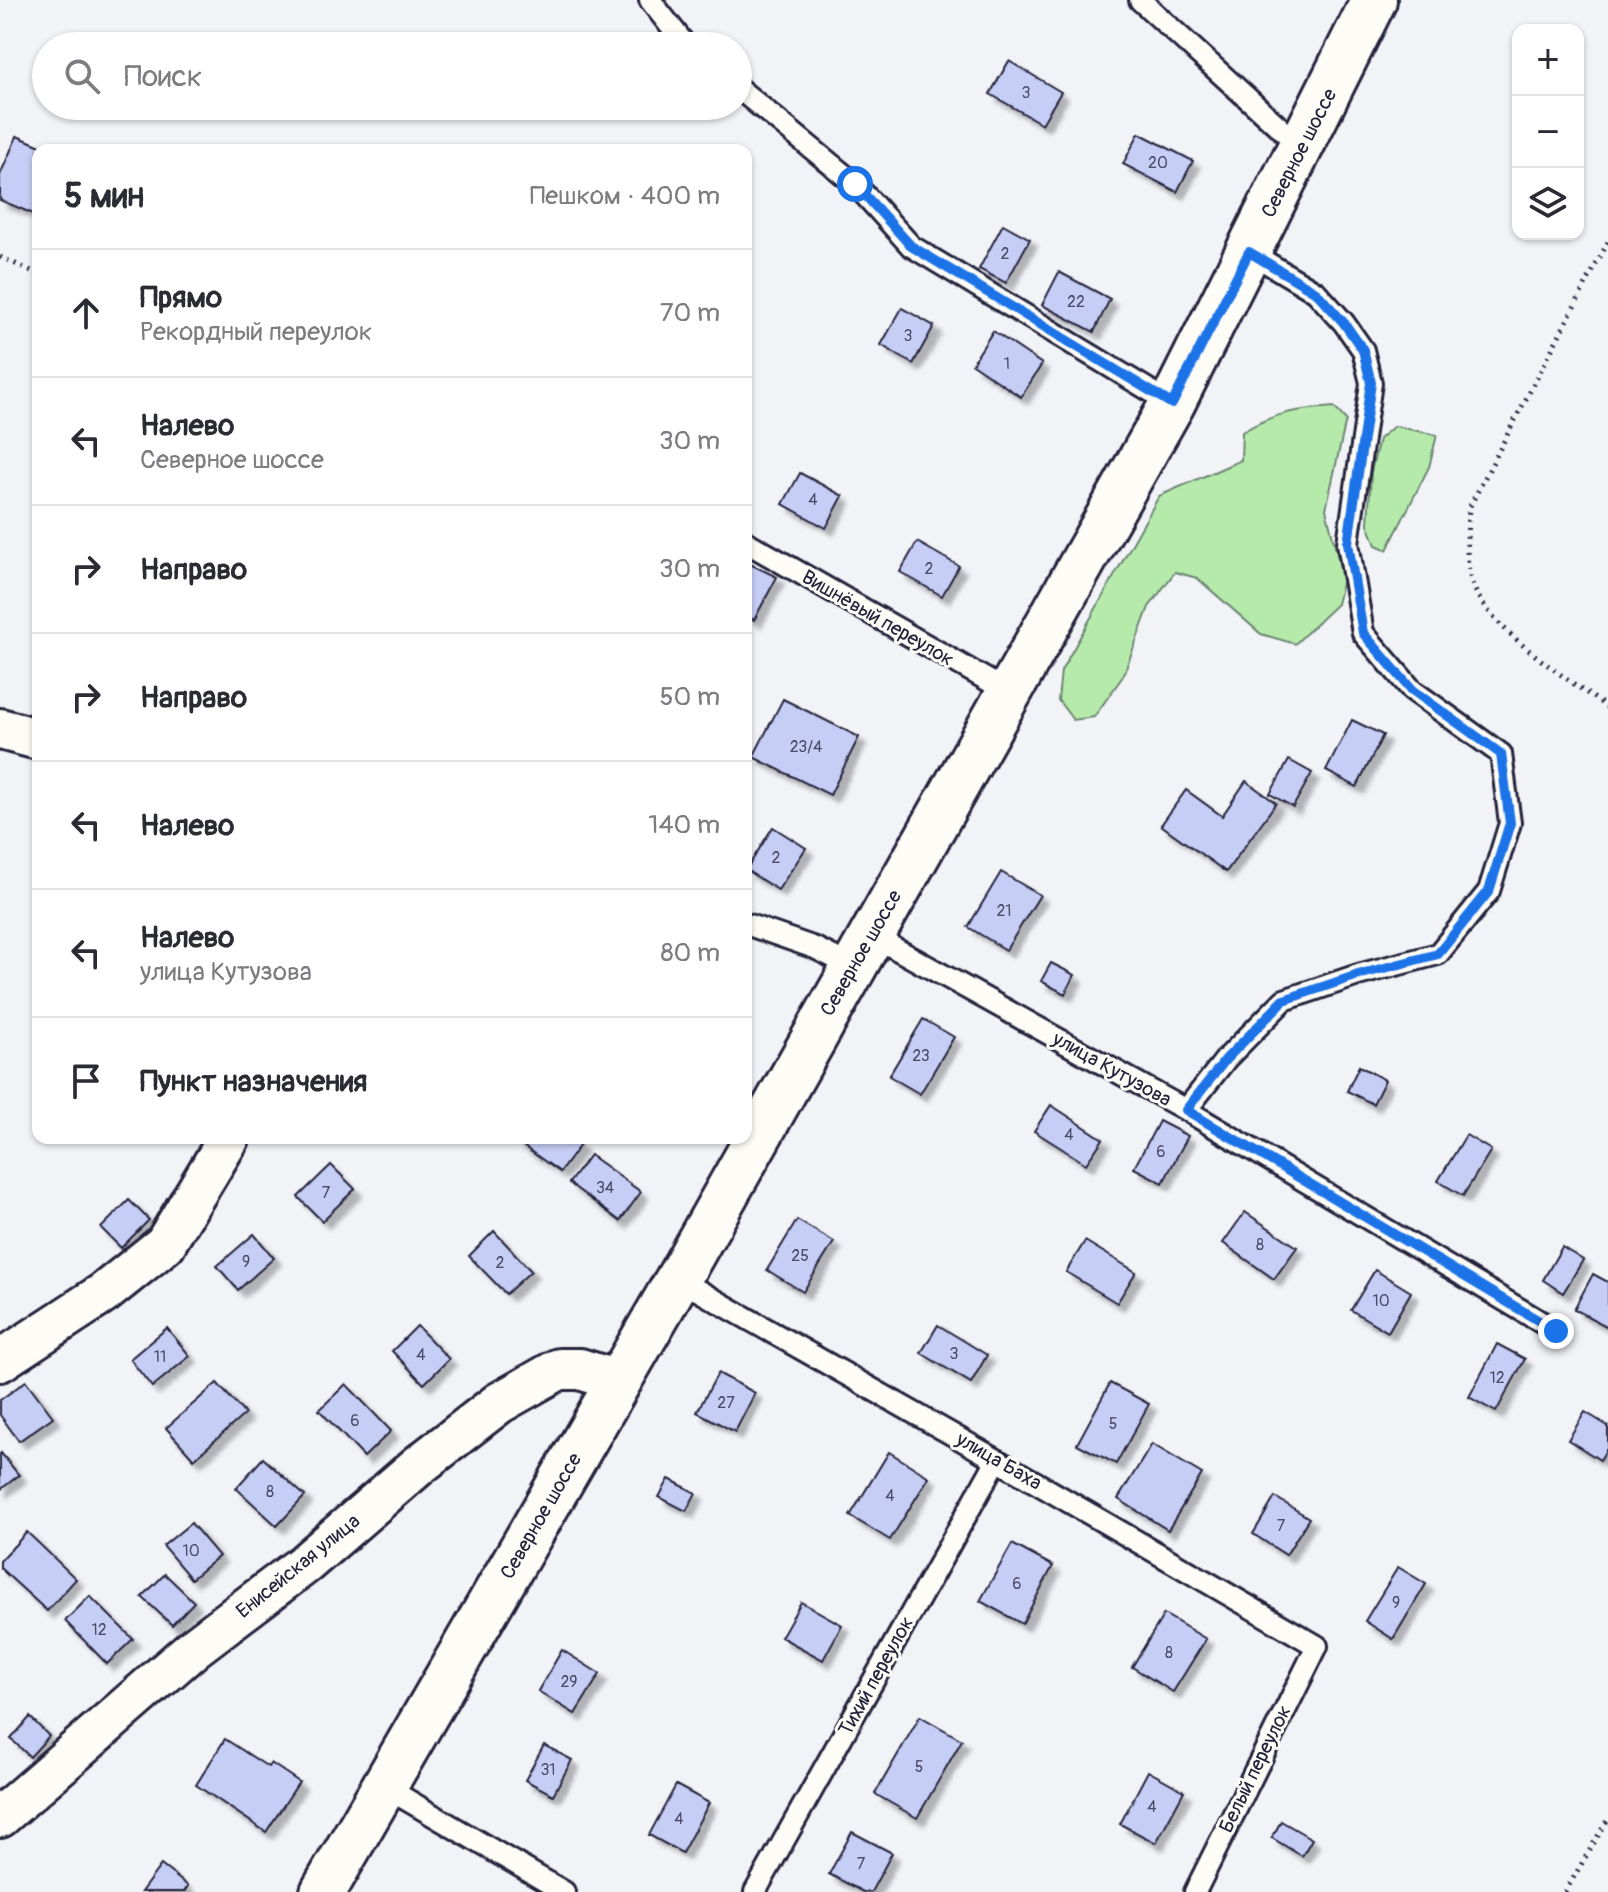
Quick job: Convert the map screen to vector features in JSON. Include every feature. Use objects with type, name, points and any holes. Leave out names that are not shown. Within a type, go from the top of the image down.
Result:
[{"type":"main road","name":"Северное шоссе","points":[[323,1892],[678,1279],[1172,404],[1374,0]]},
{"type":"street","points":[[0,729],[32,737]]},
{"type":"street","points":[[0,1361],[104,1293],[165,1244],[225,1144]]},
{"type":"street","name":"Енисейская улица","points":[[0,1817],[195,1647],[306,1563],[418,1466],[499,1403],[559,1369],[580,1369],[618,1381]]},
{"type":"lane","points":[[650,0],[675,32]]},
{"type":"lane","points":[[1140,0],[1302,148]]},
{"type":"lane","points":[[752,99],[855,184],[911,246],[1172,404]]},
{"type":"lane","points":[[1186,1110],[1226,1059],[1284,1000],[1358,975],[1438,954],[1489,891],[1510,823],[1501,754],[1412,690],[1363,633],[1348,543],[1371,383],[1363,350],[1316,292],[1249,252]]},
{"type":"lane","name":"Вишнёвый переулок","points":[[752,545],[1010,693]]},
{"type":"lane","name":"улица Кутузова","points":[[752,926],[815,948],[862,951],[1186,1110],[1556,1331]]},
{"type":"lane","name":"улица Баха","points":[[678,1279],[1317,1646]]},
{"type":"lane","name":"Тихий переулок","points":[[755,1892],[997,1460]]},
{"type":"lane","name":"Белый переулок","points":[[1195,1892],[1317,1646]]},
{"type":"lane","points":[[385,1787],[564,1892]]},
{"type":"path","points":[[1608,242],[1469,508],[1466,541],[1474,587],[1495,618],[1534,654],[1608,708]]},
{"type":"path","points":[[0,257],[32,271]]},
{"type":"path","points":[[1565,1892],[1608,1819]]},
{"type":"green space","points":[[1334,407],[1346,420],[1326,509],[1343,579],[1337,604],[1295,644],[1261,634],[1197,578],[1175,572],[1149,607],[1123,676],[1094,717],[1073,720],[1058,700],[1061,671],[1159,496],[1241,460],[1242,432],[1254,425],[1286,413]]},
{"type":"green space","points":[[1394,426],[1437,435],[1429,467],[1387,550],[1376,545],[1368,524],[1371,472],[1379,439]]},
{"type":"building","points":[[1009,61],[1061,92],[1042,124],[990,94]]},
{"type":"building","points":[[1139,133],[1193,161],[1177,192],[1123,164]]},
{"type":"building","points":[[17,136],[36,144],[32,144],[32,213],[0,200],[0,175]]},
{"type":"building","points":[[1003,224],[1030,239],[1006,283],[979,269]]},
{"type":"building","points":[[1059,272],[1110,299],[1094,332],[1042,305]]},
{"type":"building","points":[[902,308],[934,326],[913,364],[881,345]]},
{"type":"building","points":[[993,331],[1042,364],[1021,397],[972,364]]},
{"type":"building","points":[[800,473],[843,496],[826,528],[783,504]]},
{"type":"building","points":[[917,542],[959,566],[942,596],[900,572]]},
{"type":"building","points":[[752,565],[777,577],[752,619]]},
{"type":"building","points":[[783,699],[859,737],[830,795],[753,757]]},
{"type":"building","points":[[1352,720],[1383,735],[1357,787],[1326,771]]},
{"type":"building","points":[[1289,760],[1312,773],[1293,807],[1270,794]]},
{"type":"building","points":[[1246,781],[1276,803],[1226,872],[1161,825],[1186,790],[1222,816]]},
{"type":"building","points":[[773,827],[806,848],[778,890],[752,874],[752,860]]},
{"type":"building","points":[[1001,872],[1040,895],[1006,950],[968,927]]},
{"type":"building","points":[[1051,963],[1075,975],[1065,994],[1041,981]]},
{"type":"building","points":[[923,1019],[954,1037],[920,1094],[889,1076]]},
{"type":"building","points":[[1359,1066],[1385,1080],[1373,1104],[1347,1091]]},
{"type":"building","points":[[1051,1105],[1103,1139],[1086,1164],[1034,1131]]},
{"type":"building","points":[[1159,1121],[1188,1136],[1163,1183],[1134,1168]]},
{"type":"building","points":[[1466,1135],[1491,1150],[1463,1196],[1438,1181]]},
{"type":"building","points":[[520,1144],[580,1145],[560,1172]]},
{"type":"building","points":[[590,1155],[641,1192],[620,1221],[569,1183]]},
{"type":"building","points":[[331,1165],[355,1189],[322,1221],[298,1197]]},
{"type":"building","points":[[129,1200],[149,1220],[121,1248],[101,1228]]},
{"type":"building","points":[[1245,1212],[1297,1247],[1274,1279],[1223,1243]]},
{"type":"building","points":[[797,1220],[834,1242],[803,1292],[767,1270]]},
{"type":"building","points":[[494,1231],[531,1271],[506,1294],[469,1256]]},
{"type":"building","points":[[254,1234],[274,1258],[238,1290],[217,1266]]},
{"type":"building","points":[[1085,1241],[1136,1272],[1117,1303],[1066,1272]]},
{"type":"building","points":[[1562,1247],[1583,1260],[1563,1293],[1543,1280]]},
{"type":"building","points":[[1375,1270],[1411,1292],[1388,1332],[1351,1310]]},
{"type":"building","points":[[1593,1274],[1608,1282],[1608,1327],[1574,1309]]},
{"type":"building","points":[[938,1325],[987,1355],[971,1383],[921,1353]]},
{"type":"building","points":[[417,1326],[449,1359],[424,1384],[392,1351]]},
{"type":"building","points":[[167,1328],[190,1356],[152,1387],[130,1359]]},
{"type":"building","points":[[1497,1344],[1525,1359],[1496,1412],[1469,1397]]},
{"type":"building","points":[[718,1373],[755,1393],[735,1432],[697,1412]]},
{"type":"building","points":[[26,1381],[53,1417],[19,1441],[0,1415],[0,1400]]},
{"type":"building","points":[[217,1383],[245,1414],[194,1459],[166,1428]]},
{"type":"building","points":[[1110,1383],[1149,1404],[1116,1464],[1077,1444]]},
{"type":"building","points":[[346,1384],[391,1431],[364,1457],[319,1410]]},
{"type":"building","points":[[1585,1412],[1608,1426],[1608,1447],[1600,1460],[1568,1440]]},
{"type":"building","points":[[1152,1444],[1202,1474],[1168,1530],[1118,1499]]},
{"type":"building","points":[[889,1452],[929,1477],[890,1540],[850,1516]]},
{"type":"building","points":[[0,1454],[19,1475],[0,1490]]},
{"type":"building","points":[[263,1458],[305,1496],[277,1526],[236,1488]]},
{"type":"building","points":[[669,1479],[696,1493],[686,1511],[659,1497]]},
{"type":"building","points":[[1275,1497],[1309,1518],[1286,1555],[1253,1534]]},
{"type":"building","points":[[191,1523],[219,1556],[191,1579],[163,1546]]},
{"type":"building","points":[[27,1532],[76,1579],[47,1611],[0,1568],[0,1561]]},
{"type":"building","points":[[1012,1544],[1053,1566],[1022,1624],[980,1601]]},
{"type":"building","points":[[1398,1567],[1426,1584],[1393,1639],[1365,1621]]},
{"type":"building","points":[[165,1574],[194,1602],[172,1625],[142,1597]]},
{"type":"building","points":[[90,1596],[133,1639],[107,1664],[65,1621]]},
{"type":"building","points":[[801,1602],[842,1625],[823,1660],[781,1637]]},
{"type":"building","points":[[1164,1614],[1206,1639],[1173,1692],[1132,1667]]},
{"type":"building","points":[[562,1650],[600,1674],[575,1714],[538,1691]]},
{"type":"building","points":[[920,1716],[962,1740],[917,1818],[875,1794]]},
{"type":"building","points":[[30,1717],[49,1736],[30,1757],[11,1739]]},
{"type":"building","points":[[225,1739],[268,1767],[271,1763],[299,1782],[266,1832],[196,1785]]},
{"type":"building","points":[[544,1745],[572,1760],[553,1795],[525,1780]]},
{"type":"building","points":[[1148,1771],[1184,1791],[1156,1843],[1120,1824]]},
{"type":"building","points":[[676,1785],[709,1803],[682,1853],[649,1835]]},
{"type":"building","points":[[1281,1821],[1312,1839],[1302,1856],[1272,1838]]},
{"type":"building","points":[[852,1832],[892,1853],[871,1892],[863,1892],[829,1874]]},
{"type":"building","points":[[161,1865],[188,1886],[184,1892],[141,1892]]},
{"type":"route","points":[[855,184],[911,246],[1172,404],[1249,252],[1316,292],[1363,350],[1371,383],[1348,543],[1363,633],[1412,690],[1501,754],[1510,823],[1489,891],[1438,954],[1358,975],[1284,1000],[1226,1059],[1186,1110],[1556,1331]]}]
